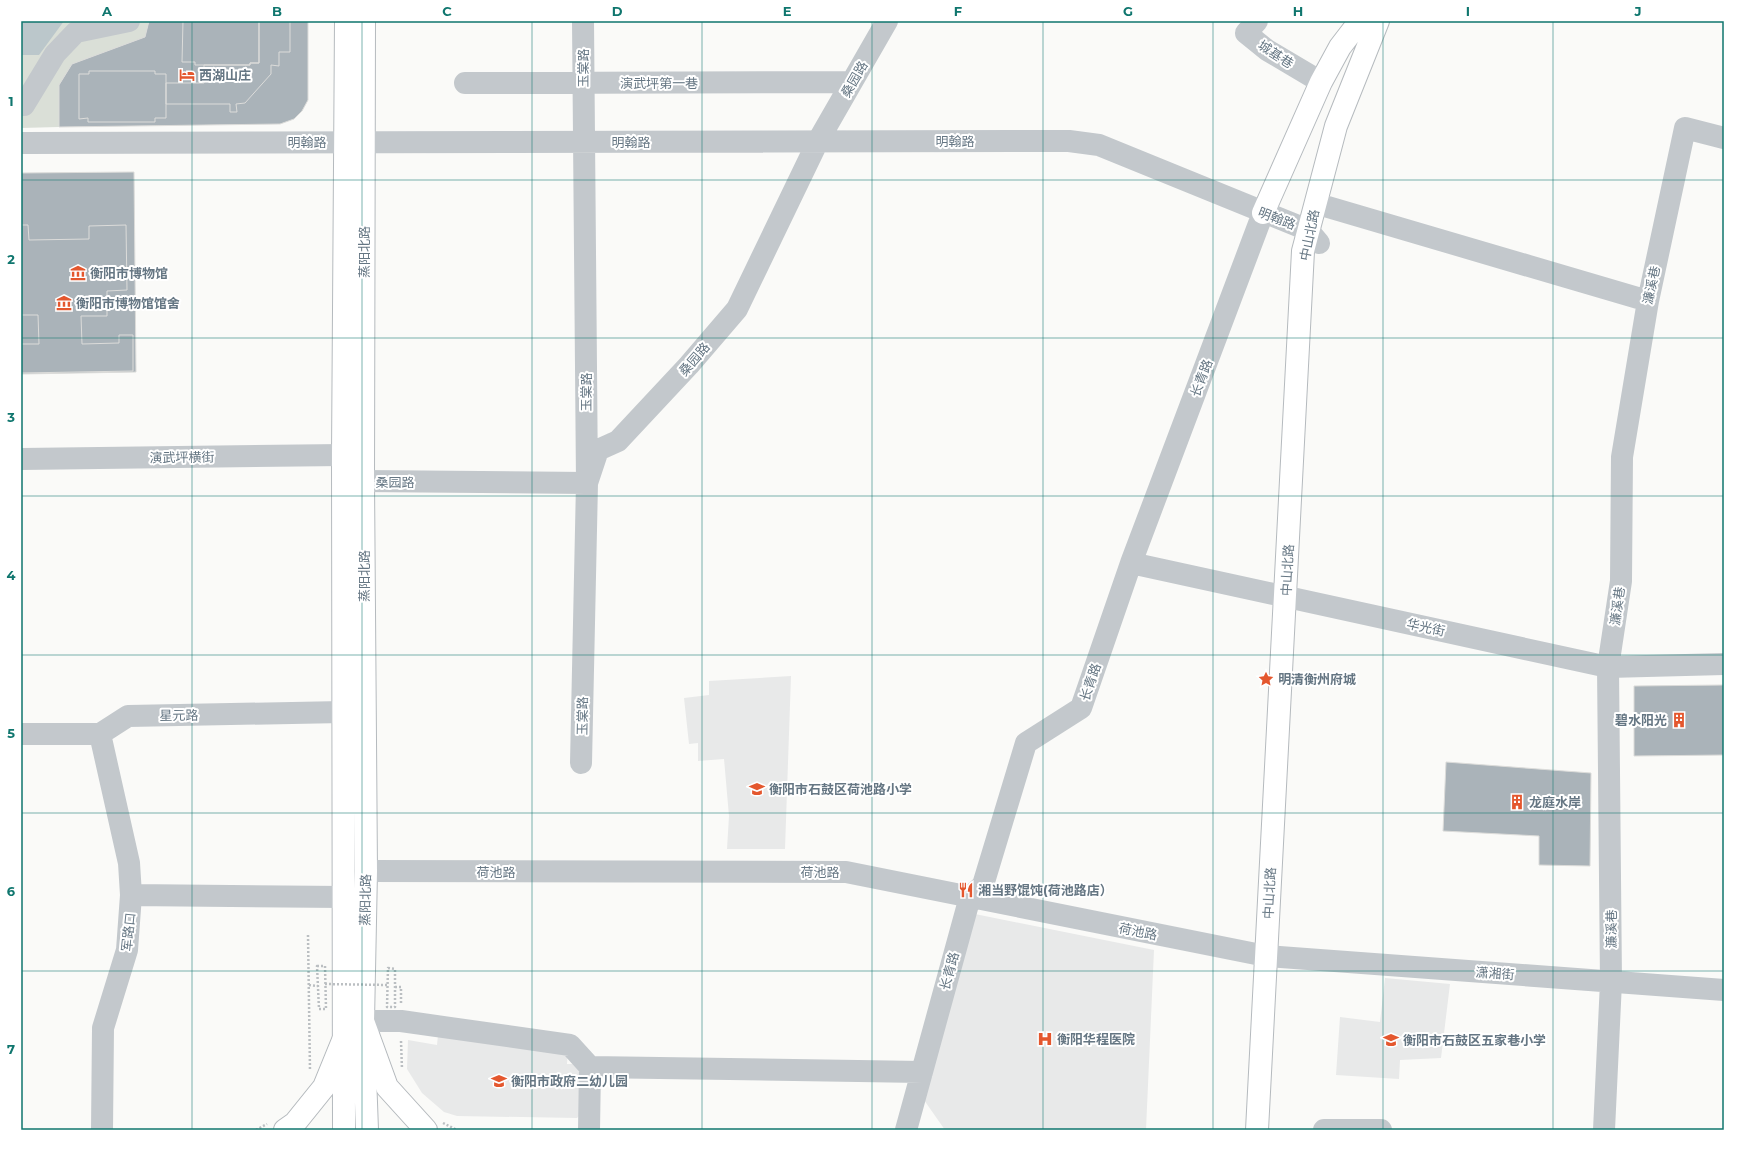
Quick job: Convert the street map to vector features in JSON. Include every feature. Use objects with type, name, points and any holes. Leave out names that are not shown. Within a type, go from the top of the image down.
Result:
[{"type":"main road","name":"蒸阳北路","points":[[346,21],[355,146],[364,481],[366,871],[364,1021],[368,1130]]},
{"type":"main road","name":"蒸阳北路","points":[[344,1130],[343,454],[355,146],[364,21]]},
{"type":"main road","points":[[1262,217],[1321,82],[1340,47],[1360,21]]},
{"type":"main road","name":"中山北路","points":[[1311,237],[1336,126],[1378,21]]},
{"type":"main road","name":"中山北路","points":[[1257,1130],[1272,957],[1291,598],[1304,252],[1328,207],[1347,131],[1389,21]]},
{"type":"main road","name":"中山北路","points":[[1269,1130],[1272,957]]},
{"type":"main road","points":[[364,1021],[387,1087],[434,1126]]},
{"type":"main road","points":[[277,1126],[295,1123],[324,1087],[344,1038]]},
{"type":"street","points":[[21,105],[24,105],[54,54],[76,32],[129,21]]},
{"type":"street","name":"玉棠路","points":[[581,763],[587,483],[583,21]]},
{"type":"street","name":"桑园路","points":[[364,481],[587,483],[598,450],[618,441],[689,365],[737,309],[816,145],[886,21]]},
{"type":"street","name":"城基巷","points":[[1257,21],[1246,33],[1267,50],[1321,82]]},
{"type":"street","name":"演武坪第一巷","points":[[465,83],[852,82]]},
{"type":"street","name":"濂溪巷","points":[[1604,1130],[1611,982],[1608,667],[1621,582],[1622,457],[1648,301],[1685,128],[1724,138]]},
{"type":"street","name":"明翰路","points":[[21,143],[355,146],[584,146],[816,145],[1069,141],[1099,145],[1311,237]]},
{"type":"street","name":"明翰路","points":[[21,151],[355,146]]},
{"type":"street","points":[[1328,207],[1648,301]]},
{"type":"street","name":"长青路","points":[[906,1130],[970,897],[983,885],[1026,743],[1081,708],[1131,563],[1262,217]]},
{"type":"street","name":"演武坪横街","points":[[21,459],[343,454]]},
{"type":"street","name":"华光街","points":[[1131,563],[1608,667],[1724,664]]},
{"type":"street","name":"星元路","points":[[100,734],[128,716],[343,712]]},
{"type":"street","points":[[21,734],[100,734]]},
{"type":"street","name":"军路口","points":[[100,734],[129,863],[131,895],[127,950],[103,1028],[102,1130]]},
{"type":"street","name":"荷池路","points":[[366,871],[846,872],[1272,957]]},
{"type":"street","points":[[131,895],[343,897]]},
{"type":"street","name":"潇湘街","points":[[1272,957],[1724,990]]},
{"type":"street","points":[[364,1021],[401,1021],[570,1045],[590,1067],[588,1130]]},
{"type":"street","points":[[590,1067],[922,1072]]},
{"type":"street","points":[[1324,1130],[1381,1130]]},
{"type":"path","points":[[308,935],[310,1078]]},
{"type":"path","points":[[317,966],[325,966],[325,984],[326,1009],[319,1009],[317,966]]},
{"type":"path","points":[[388,968],[395,969],[395,1007],[387,1007],[386,985],[388,968]]},
{"type":"path","points":[[325,984],[386,985]]},
{"type":"path","points":[[309,985],[318,986]]},
{"type":"path","points":[[395,987],[401,987],[401,1062],[404,1075]]},
{"type":"path","points":[[256,1130],[277,1126]]},
{"type":"path","points":[[434,1126],[457,1130]]},
{"type":"shaded area","points":[[21,21],[149,21],[145,37],[72,64],[59,85],[59,127],[21,128]]},
{"type":"shaded area","points":[[21,21],[64,21],[39,55],[21,55]]},
{"type":"shaded area","name":"衡阳市石鼓区荷池路小学","points":[[791,676],[785,849],[727,849],[729,816],[724,759],[698,761],[698,743],[689,744],[684,698],[709,695],[709,681]]},
{"type":"shaded area","name":"衡阳华程医院","points":[[970,913],[1154,950],[1146,1130],[945,1130],[924,1100]]},
{"type":"shaded area","name":"衡阳市石鼓区五家巷小学","points":[[1385,978],[1450,984],[1441,1058],[1400,1060],[1399,1079],[1336,1075],[1340,1017],[1380,1022]]},
{"type":"shaded area","name":"衡阳市政府二幼儿园","points":[[438,1035],[568,1051],[567,1064],[583,1064],[582,1113],[577,1118],[457,1116],[444,1112],[422,1093],[407,1069],[408,1040],[437,1045]]},
{"type":"building","name":"西湖山庄","points":[[149,21],[308,21],[308,100],[302,111],[294,119],[280,124],[59,127],[59,85],[72,64],[145,37]]},
{"type":"building","points":[[183,21],[259,21],[259,63],[250,63],[250,65],[195,65],[195,62],[182,62]]},
{"type":"building","points":[[259,21],[290,21],[290,52],[279,52],[279,66],[271,65],[271,74],[245,103],[236,104],[237,112],[230,112],[230,104],[166,104],[166,83],[204,83],[204,65],[250,65],[250,63],[259,63]]},
{"type":"building","points":[[89,71],[155,71],[155,74],[166,74],[166,118],[155,118],[155,122],[88,122],[88,118],[79,119],[79,74],[89,74]]},
{"type":"building","name":"衡阳市博物馆","points":[[134,172],[136,372],[21,374],[21,173]]},
{"type":"building","name":"衡阳市博物馆馆舍","points":[[21,225],[28,225],[29,240],[89,239],[89,226],[126,225],[127,290],[107,291],[107,316],[81,316],[82,344],[119,343],[119,335],[133,335],[133,371],[21,373],[21,344],[39,344],[38,315],[21,315]]},
{"type":"building","name":"碧水阳光","points":[[1724,685],[1724,755],[1634,756],[1634,686]]},
{"type":"building","name":"龙庭水岸","points":[[1446,762],[1591,773],[1590,866],[1539,865],[1539,836],[1443,831]]},
{"type":"place","name":"西湖山庄","points":[[187,75]]},
{"type":"place","name":"衡阳市博物馆","points":[[78,273]]},
{"type":"place","name":"衡阳市博物馆馆舍","points":[[64,303]]},
{"type":"place","name":"明清衡州府城","points":[[1266,679]]},
{"type":"place","name":"碧水阳光","points":[[1679,720]]},
{"type":"place","name":"衡阳市石鼓区荷池路小学","points":[[757,789]]},
{"type":"place","name":"龙庭水岸","points":[[1517,802]]},
{"type":"place","name":"湘当野馄饨(荷池路店）","points":[[966,890]]},
{"type":"place","name":"衡阳华程医院","points":[[1045,1039]]},
{"type":"place","name":"衡阳市石鼓区五家巷小学","points":[[1391,1040]]},
{"type":"place","name":"衡阳市政府二幼儿园","points":[[499,1081]]}]
